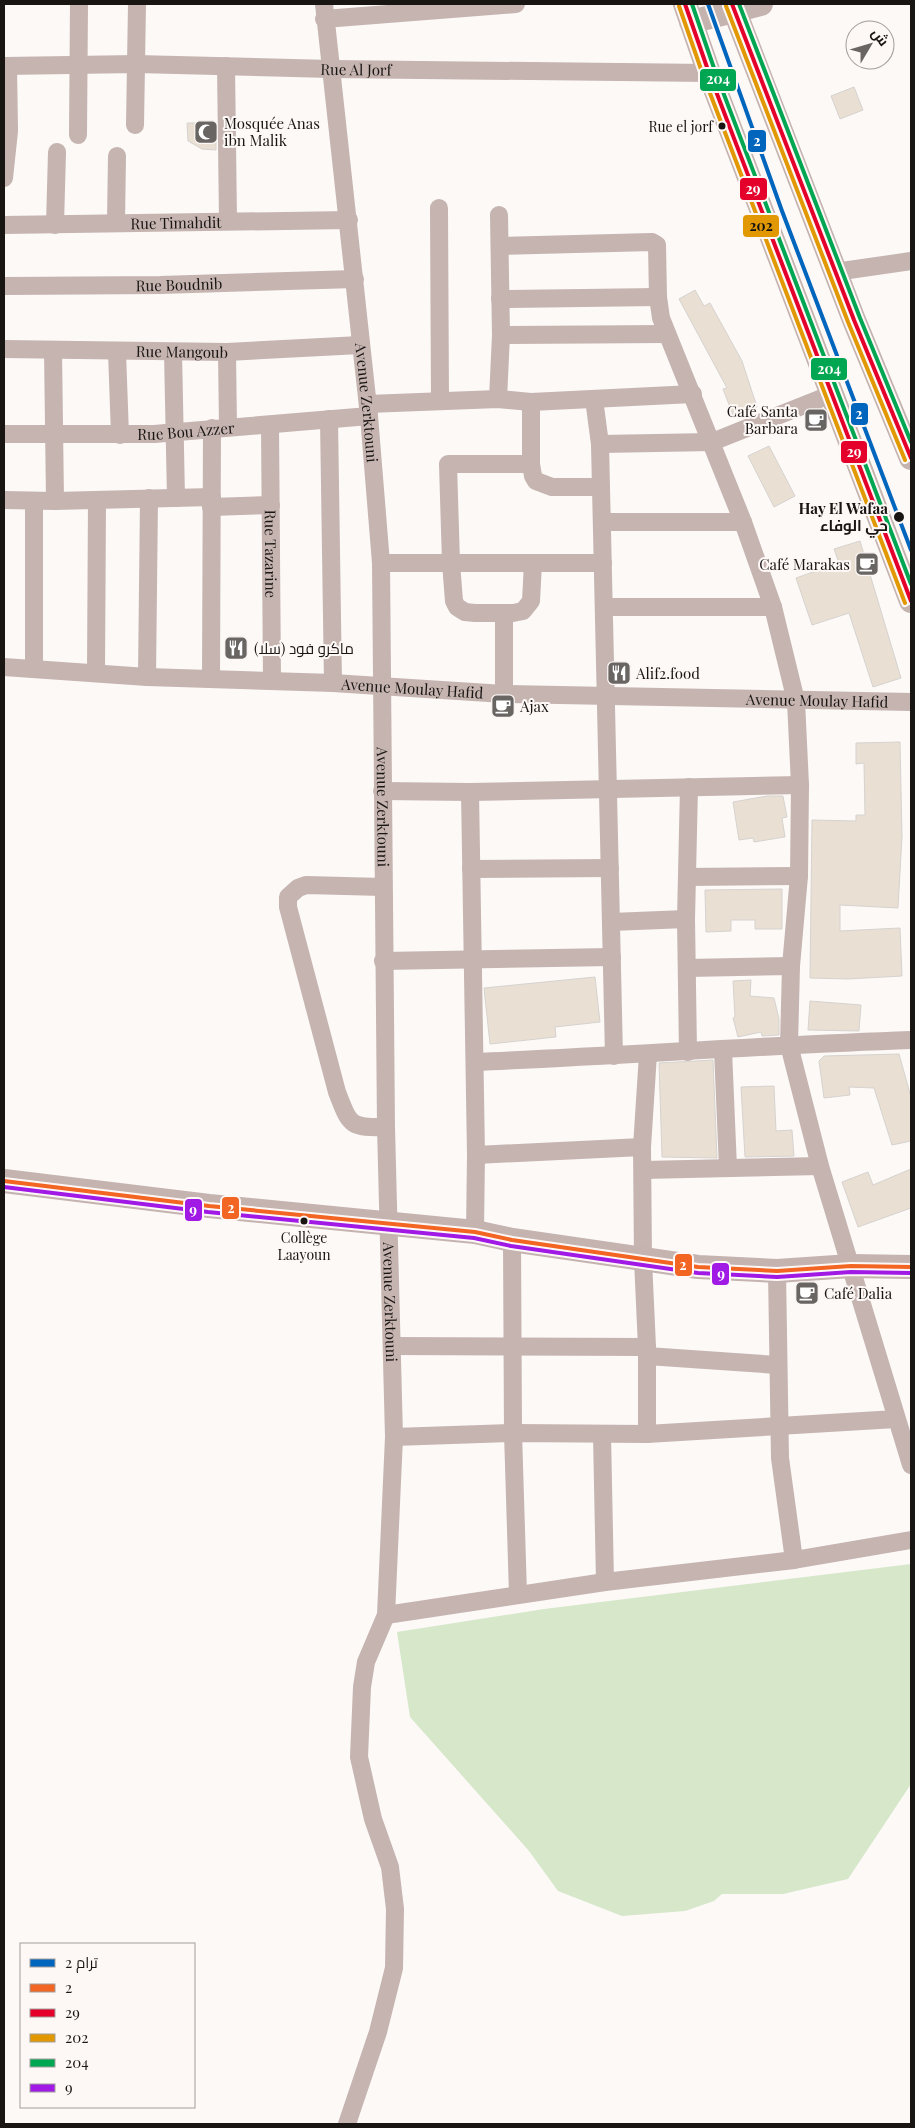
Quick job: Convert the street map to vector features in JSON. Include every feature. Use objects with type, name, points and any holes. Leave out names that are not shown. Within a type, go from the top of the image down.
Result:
[{"type":"main road","points":[[761,4],[688,13],[709,73],[911,601]]},
{"type":"main road","points":[[733,6],[835,272],[911,458]]},
{"type":"main road","points":[[4,1181],[218,1207],[476,1232],[512,1240],[698,1267],[777,1271],[851,1266],[911,1267]]},
{"type":"street","points":[[78,135],[79,4]]},
{"type":"street","points":[[135,125],[137,4]]},
{"type":"street","points":[[324,11],[516,4]]},
{"type":"street","name":"Avenue Zerktouni","points":[[324,11],[349,220],[360,345],[369,410],[381,563],[383,960],[394,1437],[386,1615]]},
{"type":"street","name":"Rue Al Jorf","points":[[6,66],[137,64],[331,69],[709,73]]},
{"type":"street","points":[[4,178],[9,131],[6,66]]},
{"type":"street","points":[[226,66],[228,220]]},
{"type":"street","points":[[55,225],[57,152]]},
{"type":"street","points":[[116,222],[117,156]]},
{"type":"street","points":[[439,208],[440,401]]},
{"type":"street","points":[[498,399],[500,335],[499,215]]},
{"type":"street","name":"Rue Timahdit","points":[[4,225],[228,220],[349,220]]},
{"type":"street","points":[[500,246],[652,242],[657,247],[658,297],[661,318],[712,442],[773,607],[796,701],[800,785],[799,876],[791,966],[789,1044],[820,1166],[911,1466]]},
{"type":"street","points":[[835,272],[911,260]]},
{"type":"street","name":"Rue Boudnib","points":[[4,286],[160,285],[355,279]]},
{"type":"street","points":[[500,299],[658,297]]},
{"type":"street","points":[[500,335],[667,334]]},
{"type":"street","name":"Rue Mangoub","points":[[4,349],[227,352],[360,345]]},
{"type":"street","points":[[52,350],[55,502]]},
{"type":"street","points":[[117,352],[120,435]]},
{"type":"street","points":[[173,352],[176,498]]},
{"type":"street","points":[[211,679],[211,502],[227,352]]},
{"type":"street","name":"Rue Bou Azzer","points":[[4,434],[120,435],[174,433],[329,419],[369,410],[440,401],[498,399],[531,402],[693,394]]},
{"type":"street","points":[[600,444],[712,442],[832,394]]},
{"type":"street","points":[[594,399],[600,444],[614,1056]]},
{"type":"street","points":[[531,402],[533,476],[544,486],[601,487]]},
{"type":"street","points":[[329,419],[333,683]]},
{"type":"street","name":"Rue Tazarine","points":[[270,425],[272,681]]},
{"type":"street","points":[[532,464],[448,464],[450,563],[454,601],[460,610],[475,613],[519,613],[526,609],[531,600],[533,563]]},
{"type":"street","points":[[147,677],[149,498]]},
{"type":"street","points":[[4,500],[55,502],[176,498],[271,505]]},
{"type":"street","points":[[96,673],[97,500]]},
{"type":"street","points":[[34,501],[34,669]]},
{"type":"street","points":[[602,522],[743,522]]},
{"type":"street","points":[[381,563],[603,563]]},
{"type":"street","points":[[604,607],[773,607]]},
{"type":"street","points":[[504,613],[504,694]]},
{"type":"street","name":"Avenue Moulay Hafid","points":[[4,667],[147,677],[333,683],[504,694],[911,702]]},
{"type":"street","points":[[382,791],[470,792],[800,785]]},
{"type":"street","points":[[688,1052],[686,919],[689,787]]},
{"type":"street","points":[[470,792],[476,1232]]},
{"type":"street","points":[[471,869],[610,868]]},
{"type":"street","points":[[687,878],[799,876]]},
{"type":"street","points":[[383,887],[306,885],[298,888],[288,897],[288,907],[337,1092],[348,1118],[362,1128],[386,1127]]},
{"type":"street","points":[[611,922],[686,919]]},
{"type":"street","points":[[383,960],[473,961],[612,957]]},
{"type":"street","points":[[687,968],[791,966]]},
{"type":"street","points":[[474,1062],[724,1050],[789,1044],[911,1040]]},
{"type":"street","points":[[724,1050],[728,1168]]},
{"type":"street","points":[[647,1434],[647,1352],[643,1260],[644,1170],[642,1147],[648,1054]]},
{"type":"street","points":[[476,1155],[642,1147]]},
{"type":"street","points":[[644,1170],[820,1166]]},
{"type":"street","points":[[512,1240],[513,1433],[518,1594]]},
{"type":"street","points":[[777,1271],[778,1425],[785,1506],[794,1560]]},
{"type":"street","points":[[392,1346],[513,1347],[647,1352],[777,1364]]},
{"type":"street","points":[[394,1437],[513,1433],[647,1434],[896,1419]]},
{"type":"street","points":[[602,1435],[605,1582]]},
{"type":"street","points":[[347,2124],[378,2032],[394,1968],[394,1909],[390,1867],[373,1819],[359,1757],[362,1687],[366,1662],[386,1615],[605,1582],[794,1560],[911,1540]]},
{"type":"green space","points":[[911,1564],[911,1784],[848,1879],[783,1894],[722,1894],[714,1901],[685,1911],[622,1916],[558,1891],[529,1851],[410,1717],[397,1632],[544,1609]]},
{"type":"building","points":[[854,87],[863,110],[840,119],[831,96]]},
{"type":"building","name":"Mosquée Anas ibn Malik","points":[[187,123],[216,123],[216,150],[202,149],[188,141]]},
{"type":"building","points":[[695,290],[704,306],[710,303],[742,361],[757,407],[733,415],[723,389],[727,388],[679,299]]},
{"type":"building","points":[[769,446],[795,496],[774,507],[748,456]]},
{"type":"building","points":[[860,541],[901,678],[873,687],[849,613],[812,625],[796,578],[839,563],[834,549]]},
{"type":"building","points":[[900,742],[902,836],[898,908],[840,905],[840,931],[900,928],[902,976],[848,979],[810,978],[812,820],[856,821],[856,815],[865,815],[864,763],[856,764],[856,743]]},
{"type":"building","points":[[767,796],[783,796],[787,817],[782,818],[785,837],[754,842],[753,838],[739,840],[733,802]]},
{"type":"building","points":[[782,889],[782,929],[755,929],[755,920],[731,920],[731,931],[706,932],[705,890]]},
{"type":"building","points":[[595,977],[600,1022],[555,1027],[556,1037],[490,1044],[484,988]]},
{"type":"building","points":[[751,980],[750,996],[774,998],[779,1019],[779,1035],[762,1036],[761,1032],[738,1037],[733,1018],[735,1017],[733,981]]},
{"type":"building","points":[[810,1001],[861,1005],[859,1031],[808,1030]]},
{"type":"building","points":[[899,1054],[911,1097],[911,1141],[892,1145],[874,1088],[849,1087],[850,1095],[824,1098],[819,1061],[824,1056]]},
{"type":"building","points":[[713,1060],[717,1158],[662,1157],[659,1063]]},
{"type":"building","points":[[774,1086],[776,1131],[792,1130],[794,1156],[745,1157],[741,1087]]},
{"type":"building","points":[[911,1169],[911,1208],[858,1227],[842,1182],[868,1172],[873,1185]]},
{"type":"tram line","name":"2","points":[[708,4],[782,211],[911,550]]},
{"type":"transit line","name":"29","points":[[685,4],[709,73],[911,601]]},
{"type":"transit line","name":"204","points":[[692,4],[715,71],[911,584]]},
{"type":"transit line","name":"29","points":[[732,4],[854,320],[911,458]]},
{"type":"transit line","name":"204","points":[[739,4],[860,318],[911,442]]},
{"type":"transit line","name":"202","points":[[679,6],[703,75],[905,603]]},
{"type":"transit line","name":"202","points":[[726,6],[848,322],[905,460]]},
{"type":"transit line","name":"2","points":[[4,1181],[209,1206],[475,1232],[512,1240],[698,1267],[777,1271],[851,1266],[911,1267]]},
{"type":"transit line","name":"9","points":[[4,1187],[208,1212],[474,1238],[511,1246],[698,1273],[777,1277],[851,1272],[911,1273]]},
{"type":"place","name":"Rue el jorf","points":[[722,126]]},
{"type":"place","name":"Mosquée Anas ibn Malik","points":[[206,132]]},
{"type":"place","name":"Café Santa Barbara","points":[[816,420]]},
{"type":"place","name":"Hay El Wafaa حي الوفاء","points":[[899,517]]},
{"type":"place","name":"Café Marakas","points":[[867,564]]},
{"type":"place","name":"ماكرو فود (سلا)","points":[[236,648]]},
{"type":"place","name":"Alif2.food","points":[[619,673]]},
{"type":"place","name":"Ajax","points":[[503,706]]},
{"type":"place","name":"Collège Laayoun","points":[[304,1221]]},
{"type":"place","name":"Café Dalia","points":[[807,1293]]}]
